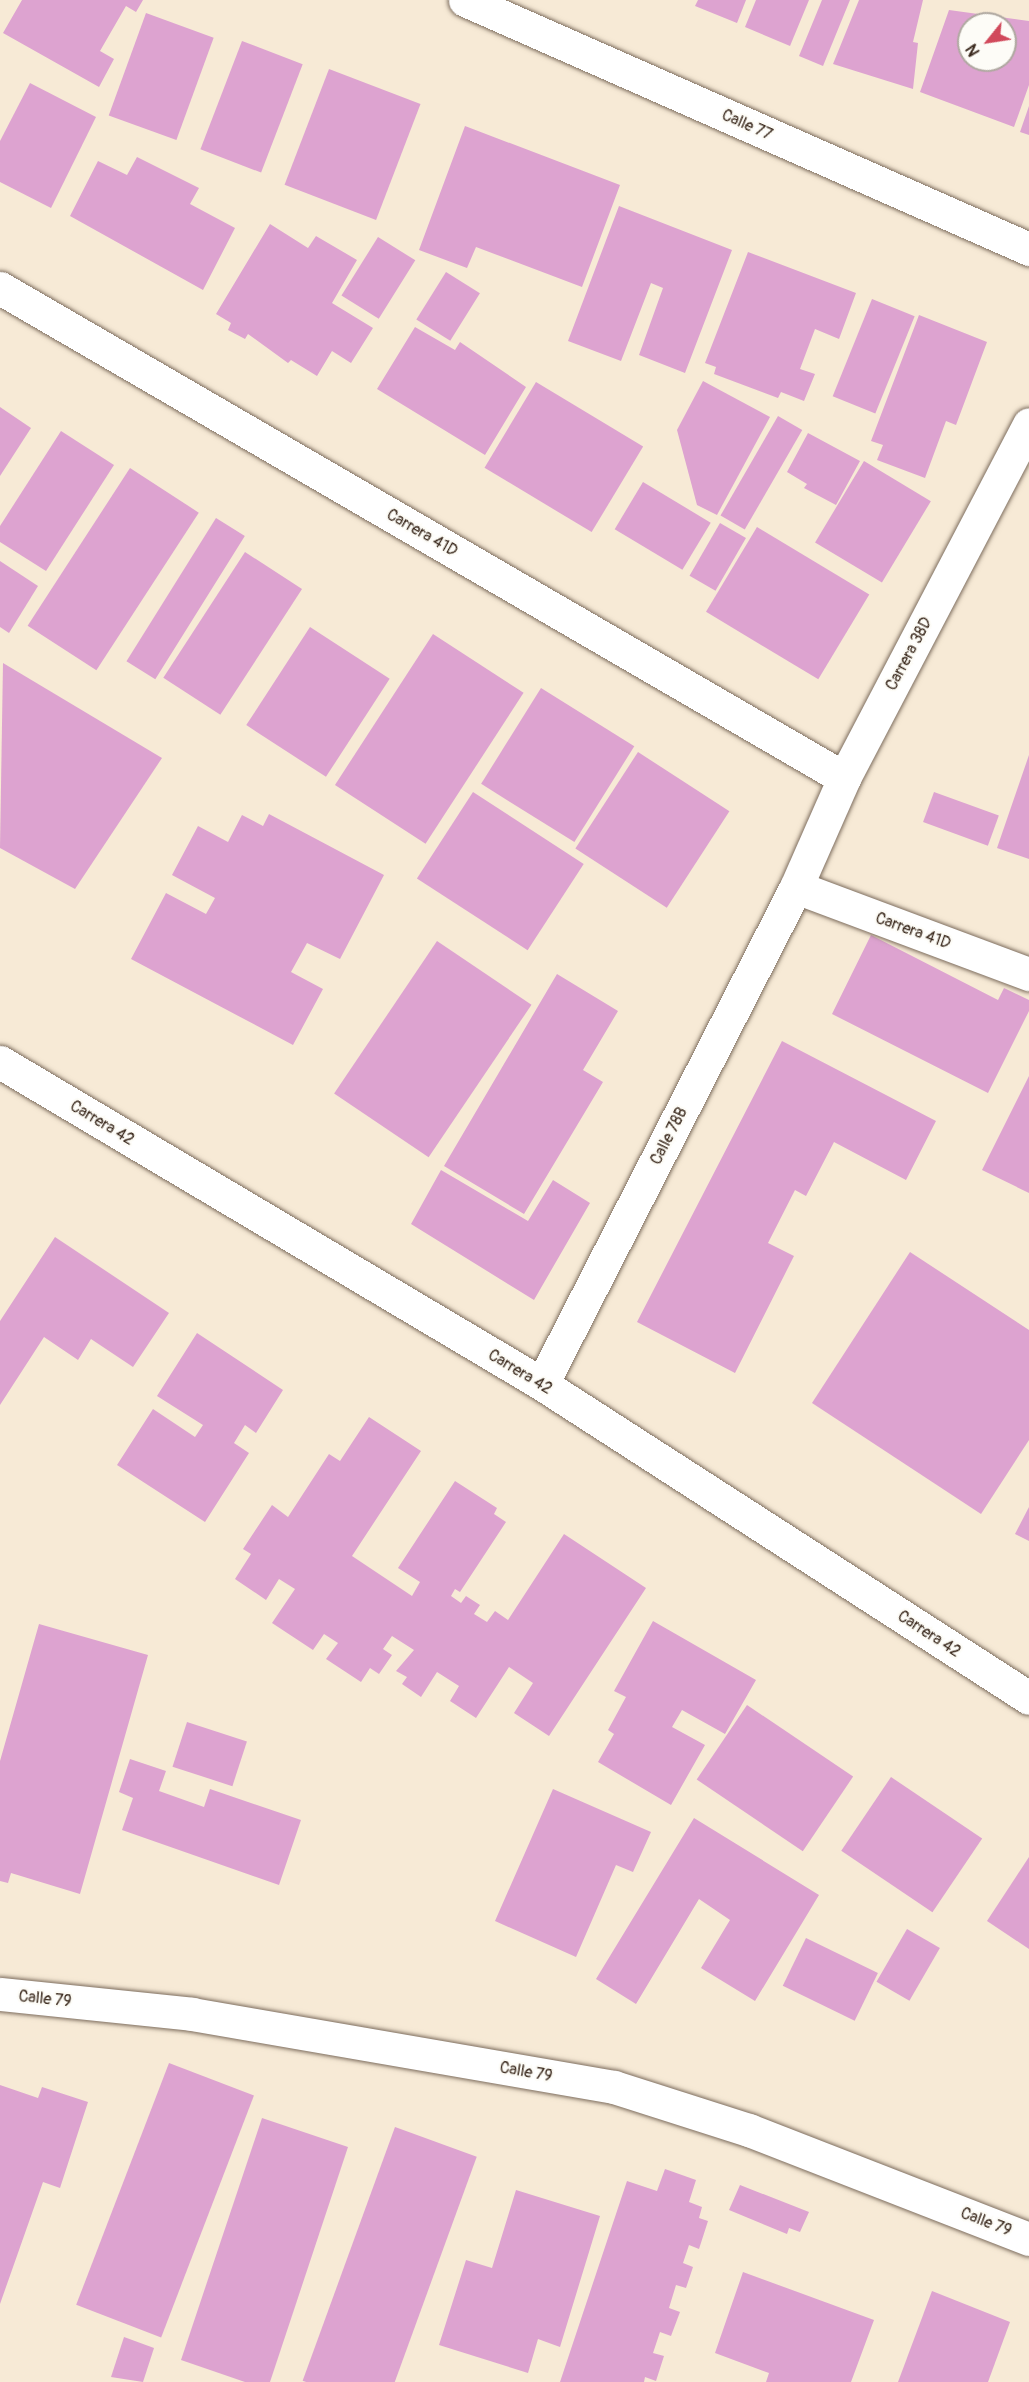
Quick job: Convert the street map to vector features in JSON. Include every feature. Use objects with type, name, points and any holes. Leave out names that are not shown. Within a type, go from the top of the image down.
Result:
[{"type":"street","name":"Calle 77","points":[[465,0],[1029,249]]},
{"type":"street","name":"Carrera 41D","points":[[0,288],[843,778]]},
{"type":"street","name":"Carrera 38D","points":[[796,887],[843,778],[1029,424]]},
{"type":"street","name":"Carrera 41D","points":[[796,887],[1029,974]]},
{"type":"street","name":"Calle 78B","points":[[542,1384],[796,887]]},
{"type":"street","name":"Carrera 42","points":[[0,1062],[542,1384],[1029,1698]]},
{"type":"street","name":"Calle 79","points":[[0,1994],[192,2014],[614,2087],[749,2130],[1029,2239]]},
{"type":"building","points":[[22,0],[143,0],[136,12],[126,6],[100,51],[114,59],[99,87],[3,33]]},
{"type":"building","points":[[698,0],[746,0],[737,23],[695,6]]},
{"type":"building","points":[[756,0],[809,0],[790,46],[745,27]]},
{"type":"building","points":[[822,0],[850,0],[823,66],[799,56]]},
{"type":"building","points":[[859,0],[923,0],[913,42],[918,43],[913,89],[833,64]]},
{"type":"building","points":[[949,10],[964,12],[957,12],[957,72],[1017,72],[1017,19],[1029,21],[1029,85],[1014,127],[920,92]]},
{"type":"building","points":[[146,13],[214,38],[176,140],[109,115]]},
{"type":"building","points":[[242,41],[303,64],[261,173],[200,149]]},
{"type":"building","points":[[329,69],[420,104],[376,220],[285,185]]},
{"type":"building","points":[[30,83],[96,117],[51,208],[0,182],[0,141]]},
{"type":"building","points":[[1029,106],[1029,135],[1020,132]]},
{"type":"building","points":[[465,126],[620,185],[582,287],[476,247],[467,268],[419,250]]},
{"type":"building","points":[[137,157],[199,188],[190,204],[235,228],[203,290],[70,216],[98,161],[127,175]]},
{"type":"building","points":[[619,206],[732,250],[685,373],[639,355],[663,288],[651,283],[621,361],[568,341]]},
{"type":"building","points":[[270,224],[308,248],[316,236],[357,260],[332,303],[373,328],[351,363],[332,351],[317,376],[291,360],[288,363],[248,334],[245,339],[228,330],[231,323],[216,314]]},
{"type":"building","points":[[378,237],[415,260],[379,319],[341,296]]},
{"type":"building","points":[[748,252],[856,293],[839,339],[815,329],[800,369],[815,374],[804,401],[781,392],[778,398],[714,374],[716,367],[705,363]]},
{"type":"building","points":[[446,272],[480,293],[450,341],[416,319]]},
{"type":"building","points":[[872,299],[915,316],[875,414],[833,396]]},
{"type":"building","points":[[919,315],[987,342],[956,425],[946,421],[925,478],[877,460],[883,445],[871,441]]},
{"type":"building","points":[[415,327],[455,350],[460,342],[526,387],[485,455],[377,389]]},
{"type":"building","points":[[703,381],[770,417],[717,515],[697,505],[677,430]]},
{"type":"building","points":[[536,382],[643,446],[592,532],[484,468]]},
{"type":"building","points":[[0,407],[31,428],[0,476]]},
{"type":"building","points":[[778,416],[802,430],[745,530],[720,516]]},
{"type":"building","points":[[61,431],[114,465],[46,571],[0,542],[0,526]]},
{"type":"building","points":[[808,433],[860,461],[836,505],[804,488],[807,484],[787,472]]},
{"type":"building","points":[[864,461],[931,501],[882,583],[815,542]]},
{"type":"building","points":[[130,468],[199,513],[96,670],[28,626]]},
{"type":"building","points":[[643,482],[711,523],[682,570],[615,529]]},
{"type":"building","points":[[216,518],[245,536],[155,679],[126,661]]},
{"type":"building","points":[[720,523],[746,538],[715,591],[690,576]]},
{"type":"building","points":[[757,527],[869,594],[818,679],[706,612]]},
{"type":"building","points":[[245,552],[302,589],[220,715],[163,678]]},
{"type":"building","points":[[0,561],[38,586],[9,633],[0,627]]},
{"type":"building","points":[[310,627],[390,679],[326,777],[246,725]]},
{"type":"building","points":[[433,634],[524,693],[426,844],[335,785]]},
{"type":"building","points":[[3,663],[162,758],[75,889],[0,848]]},
{"type":"building","points":[[541,688],[634,746],[574,842],[481,784]]},
{"type":"building","points":[[638,752],[729,811],[667,908],[575,848]]},
{"type":"building","points":[[1029,755],[1029,859],[997,848]]},
{"type":"building","points":[[473,792],[584,864],[528,950],[417,878]]},
{"type":"building","points":[[934,792],[999,816],[988,846],[923,822]]},
{"type":"building","points":[[269,814],[384,875],[340,959],[307,943],[291,972],[323,989],[293,1045],[131,959],[166,893],[206,914],[215,898],[172,875],[198,826],[228,842],[242,815],[263,826]]},
{"type":"building","points":[[871,935],[998,1000],[1004,988],[1029,1000],[1029,1011],[988,1093],[832,1014]]},
{"type":"building","points":[[437,941],[532,1005],[429,1157],[334,1094]]},
{"type":"building","points":[[557,974],[618,1011],[583,1070],[603,1082],[524,1214],[444,1166]]},
{"type":"building","points":[[782,1041],[936,1121],[906,1180],[834,1142],[806,1196],[795,1190],[768,1243],[794,1256],[735,1373],[637,1322]]},
{"type":"building","points":[[1029,1076],[1029,1193],[982,1170]]},
{"type":"building","points":[[441,1170],[528,1221],[553,1180],[590,1203],[534,1300],[411,1224]]},
{"type":"building","points":[[55,1237],[169,1313],[133,1367],[91,1339],[78,1360],[44,1337],[0,1405],[0,1321]]},
{"type":"building","points":[[910,1252],[1029,1330],[1029,1440],[981,1514],[812,1403]]},
{"type":"building","points":[[197,1333],[283,1390],[256,1433],[245,1425],[234,1443],[249,1453],[205,1522],[117,1465],[153,1409],[195,1437],[203,1425],[157,1396]]},
{"type":"building","points":[[369,1417],[421,1451],[352,1556],[412,1596],[420,1582],[398,1568],[455,1481],[497,1508],[494,1514],[506,1522],[460,1592],[455,1589],[451,1596],[461,1603],[466,1596],[480,1605],[474,1614],[487,1622],[495,1611],[508,1620],[564,1534],[646,1588],[549,1736],[514,1713],[533,1683],[509,1667],[476,1718],[450,1701],[459,1686],[437,1672],[421,1697],[402,1684],[407,1677],[396,1671],[414,1650],[392,1636],[383,1649],[392,1655],[379,1674],[370,1668],[361,1682],[326,1659],[338,1643],[324,1634],[313,1650],[272,1623],[295,1589],[279,1579],[266,1600],[235,1579],[251,1554],[243,1549],[272,1505],[288,1517],[329,1454],[340,1461]]},
{"type":"building","points":[[1029,1507],[1029,1541],[1015,1534]]},
{"type":"building","points":[[653,1621],[756,1680],[725,1734],[682,1710],[672,1727],[705,1745],[671,1805],[598,1762],[614,1734],[608,1730],[626,1697],[614,1691]]},
{"type":"building","points":[[39,1624],[148,1655],[80,1894],[11,1873],[8,1883],[0,1881],[0,1761]]},
{"type":"building","points":[[747,1705],[853,1777],[803,1851],[697,1780]]},
{"type":"building","points":[[187,1722],[247,1741],[232,1786],[172,1767]]},
{"type":"building","points":[[130,1759],[166,1771],[159,1791],[204,1807],[210,1789],[301,1820],[279,1885],[122,1830],[133,1798],[119,1792]]},
{"type":"building","points":[[891,1777],[982,1839],[932,1912],[841,1851]]},
{"type":"building","points":[[553,1789],[651,1832],[633,1872],[616,1865],[576,1957],[495,1921]]},
{"type":"building","points":[[694,1818],[819,1895],[755,2001],[701,1968],[730,1920],[699,1899],[636,2004],[596,1979]]},
{"type":"building","points":[[1029,1857],[1029,1949],[987,1921]]},
{"type":"building","points":[[907,1929],[940,1948],[909,2001],[877,1982]]},
{"type":"building","points":[[806,1938],[878,1973],[855,2021],[783,1986]]},
{"type":"building","points":[[169,2063],[254,2096],[161,2337],[76,2305]]},
{"type":"building","points":[[0,2085],[38,2098],[42,2087],[88,2102],[60,2188],[43,2182],[0,2304]]},
{"type":"building","points":[[262,2118],[348,2147],[270,2382],[245,2382],[181,2360]]},
{"type":"building","points":[[395,2127],[477,2157],[395,2382],[303,2381]]},
{"type":"building","points":[[665,2169],[696,2180],[689,2202],[702,2207],[699,2218],[708,2221],[699,2249],[689,2245],[683,2263],[693,2267],[686,2288],[676,2285],[669,2308],[680,2312],[671,2336],[660,2332],[653,2353],[664,2356],[656,2381],[645,2377],[644,2382],[560,2382],[627,2181],[657,2191]]},
{"type":"building","points":[[740,2185],[809,2212],[800,2232],[789,2228],[787,2234],[729,2210]]},
{"type":"building","points":[[516,2190],[600,2216],[560,2347],[538,2339],[528,2373],[439,2345],[466,2260],[492,2268]]},
{"type":"building","points":[[743,2272],[874,2320],[851,2382],[766,2382],[769,2373],[715,2353]]},
{"type":"building","points":[[932,2291],[1010,2322],[988,2382],[898,2382]]},
{"type":"building","points":[[124,2337],[154,2348],[143,2382],[111,2377]]}]
